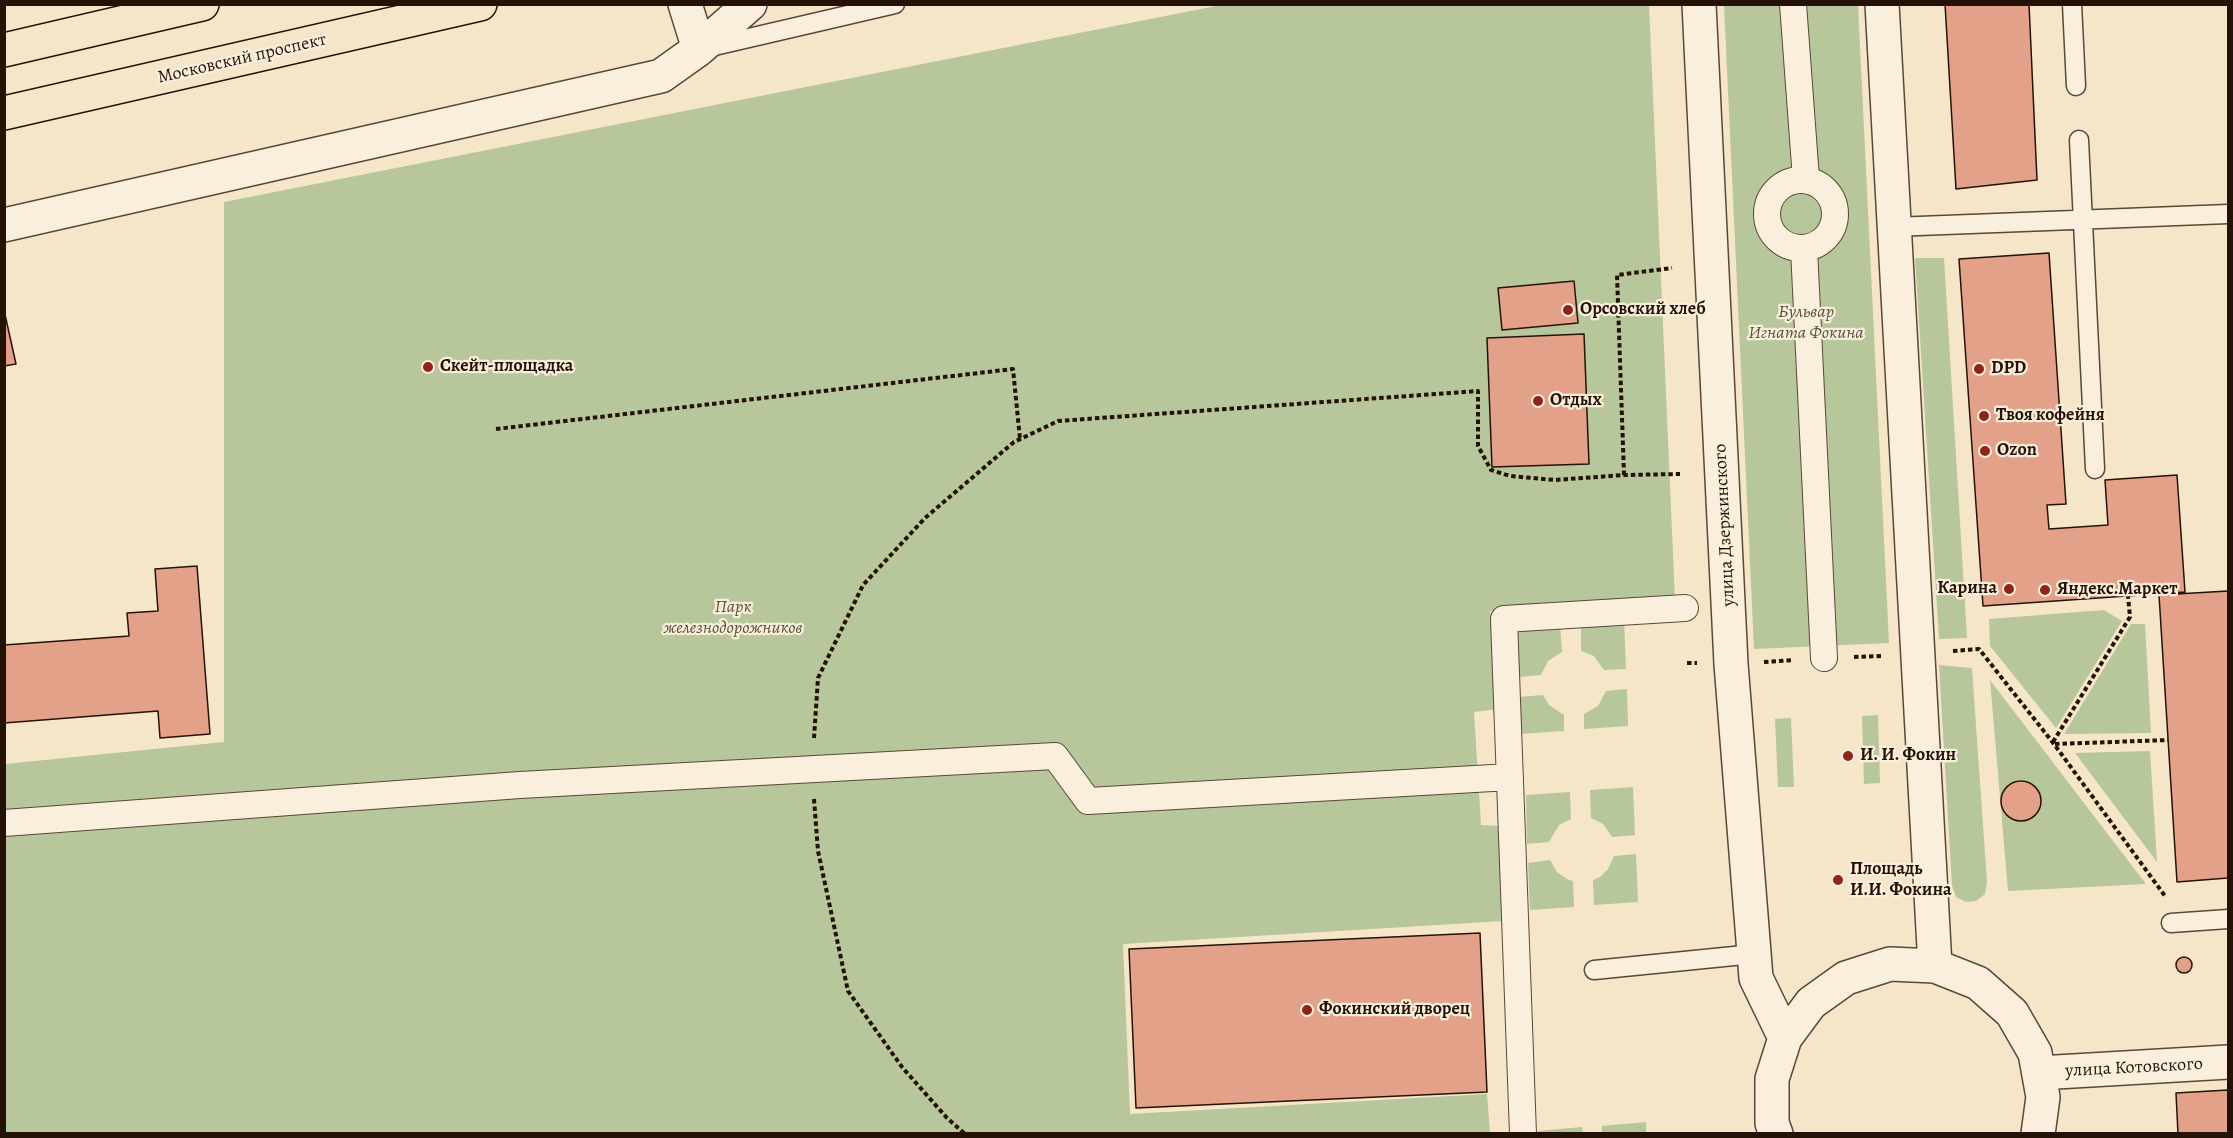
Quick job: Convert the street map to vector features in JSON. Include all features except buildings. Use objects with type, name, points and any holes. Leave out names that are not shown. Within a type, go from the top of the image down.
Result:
[{"type":"main road","points":[[4,50],[202,4]]},
{"type":"main road","name":"Московский проспект","points":[[4,113],[480,4]]},
{"type":"street","points":[[685,4],[699,49]]},
{"type":"street","points":[[4,225],[661,76],[699,49],[750,4]]},
{"type":"street","name":"улица Дзержинского","points":[[1699,4],[1731,664],[1754,954],[1756,978],[1785,1038]]},
{"type":"street","points":[[1793,4],[1806,179]]},
{"type":"street","points":[[1882,4],[1935,966]]},
{"type":"street","points":[[1806,179],[1818,183],[1828,191],[1837,215],[1826,238],[1816,246],[1804,249],[1791,247],[1779,241],[1771,231],[1767,219],[1767,206],[1773,194],[1782,185],[1793,180],[1806,179]]},
{"type":"street","points":[[1804,249],[1824,658]]},
{"type":"street","points":[[1523,1134],[1504,619],[1685,608]]},
{"type":"street","points":[[4,823],[520,784],[1055,756],[1088,801],[1510,777]]},
{"type":"street","points":[[1772,1130],[1772,1079],[1785,1038],[1811,1003],[1846,978],[1890,964],[1935,966],[1978,983],[2012,1013],[2035,1053],[2043,1097],[2038,1134]]},
{"type":"street","name":"улица Котовского","points":[[2039,1074],[2229,1062]]},
{"type":"lane","points":[[699,49],[895,4]]},
{"type":"lane","points":[[2072,4],[2076,86]]},
{"type":"lane","points":[[2079,140],[2094,468]]},
{"type":"lane","points":[[1893,227],[2229,214]]},
{"type":"lane","points":[[2170,923],[2229,919]]},
{"type":"lane","points":[[1594,970],[1754,954]]},
{"type":"path","points":[[1624,475],[1617,274],[1672,268]]},
{"type":"path","points":[[496,429],[1013,369],[1020,439]]},
{"type":"path","points":[[965,1134],[947,1118],[902,1067],[848,991],[818,850],[812,769],[818,678],[863,585],[925,518],[1020,439],[1058,421],[1478,391],[1478,446],[1491,470],[1510,476],[1555,480],[1680,474]]},
{"type":"path","points":[[2128,596],[2130,618],[2054,743],[2168,740]]},
{"type":"green space","name":"Парк железнодорожников","points":[[1221,5],[1649,5],[1675,600],[1490,611],[1498,709],[1474,712],[1481,825],[1499,826],[1504,921],[1123,944],[1130,1114],[1487,1094],[1490,1133],[5,1134],[5,764],[224,742],[224,202]]},
{"type":"green space","name":"Бульвар Игната Фокина","points":[[1724,5],[1858,5],[1889,643],[1754,649]]},
{"type":"green space","points":[[1915,258],[1944,258],[1967,638],[1939,639]]},
{"type":"green space","points":[[2104,610],[2122,621],[2056,728],[1990,646],[1989,619]]},
{"type":"green space","points":[[1624,619],[1626,669],[1604,670],[1594,656],[1581,651],[1581,623]]},
{"type":"green space","points":[[1560,624],[1562,652],[1548,661],[1541,675],[1518,677],[1517,627]]},
{"type":"green space","points":[[2131,624],[2145,624],[2151,733],[2064,734]]},
{"type":"green space","points":[[1939,665],[1972,668],[1987,882],[1985,894],[1976,901],[1966,902],[1956,897],[1952,886]]},
{"type":"green space","points":[[1990,680],[2146,884],[2008,891]]},
{"type":"green space","points":[[1627,689],[1628,726],[1584,729],[1584,714],[1598,706],[1606,691]]},
{"type":"green space","points":[[1543,695],[1549,705],[1564,715],[1564,731],[1520,734],[1519,697]]},
{"type":"green space","points":[[1878,715],[1880,783],[1864,784],[1862,716]]},
{"type":"green space","points":[[1791,718],[1794,787],[1778,787],[1775,719]]},
{"type":"green space","points":[[2150,751],[2157,862],[2075,753]]},
{"type":"green space","points":[[1633,787],[1635,835],[1612,837],[1603,824],[1591,818],[1590,790]]},
{"type":"green space","points":[[1570,792],[1571,819],[1559,825],[1549,842],[1527,844],[1526,795]]},
{"type":"green space","points":[[1636,854],[1638,902],[1594,905],[1593,880],[1608,869],[1614,856]]},
{"type":"green space","points":[[1550,860],[1557,872],[1573,881],[1574,907],[1530,910],[1528,863]]},
{"type":"green space","points":[[1646,1122],[1646,1133],[1602,1133],[1602,1126]]},
{"type":"green space","points":[[1582,1127],[1583,1133],[1538,1133],[1538,1131]]},
{"type":"place","name":"Орсовский хлеб","points":[[1568,310]]},
{"type":"place","name":"Скейт-площадка","points":[[428,367]]},
{"type":"place","name":"DPD","points":[[1979,369]]},
{"type":"place","name":"Отдых","points":[[1538,401]]},
{"type":"place","name":"Твоя кофейня","points":[[1984,416]]},
{"type":"place","name":"Ozon","points":[[1985,451]]},
{"type":"place","name":"Карина","points":[[2009,589]]},
{"type":"place","name":"Яндекс.Маркет","points":[[2045,590]]},
{"type":"place","name":"И. И. Фокин","points":[[1848,756]]},
{"type":"place","name":"Площадь И.И. Фокина","points":[[1838,880]]},
{"type":"place","name":"Фокинский дворец","points":[[1307,1010]]}]
